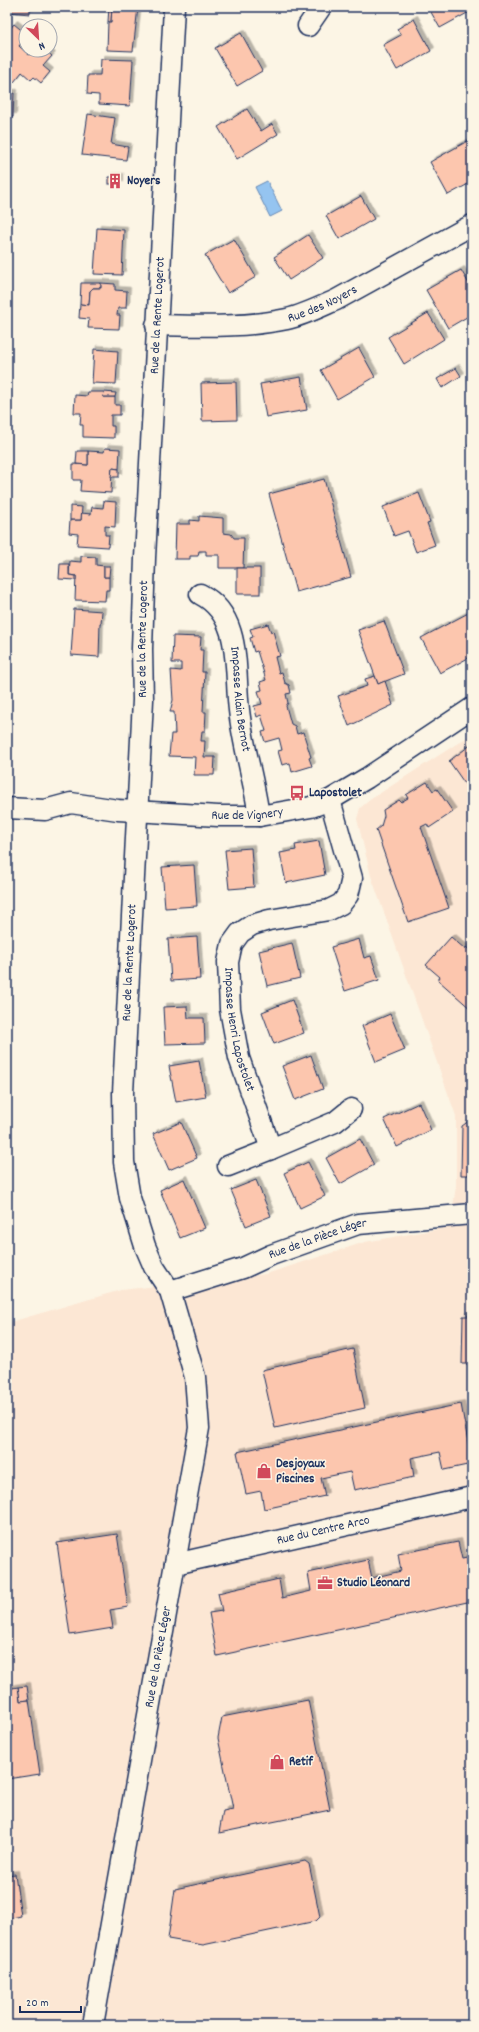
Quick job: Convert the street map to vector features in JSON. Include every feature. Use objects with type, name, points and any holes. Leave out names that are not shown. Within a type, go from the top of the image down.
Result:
[{"type":"street","name":"Rue de la Rente Logerot","points":[[154,1266],[137,1223],[130,1198],[124,1162],[122,1135],[143,700],[142,650],[144,565],[174,7]]},
{"type":"street","points":[[308,26],[321,7]]},
{"type":"street","name":"Rue des Noyers","points":[[156,325],[200,326],[259,323],[294,317],[336,300],[472,225]]},
{"type":"street","name":"Impasse Alain Bernot","points":[[200,594],[211,600],[220,609],[229,626],[237,667],[239,710],[259,816]]},
{"type":"street","name":"Rue de Vignery","points":[[7,808],[45,810],[71,803],[138,812],[218,816],[259,816],[311,807],[330,800],[472,708]]},
{"type":"street","name":"Impasse Henri Lapostolet","points":[[271,1149],[246,1081],[235,1040],[230,1009],[228,962],[232,944],[240,933],[252,925],[268,920],[329,910],[341,904],[348,896],[352,886],[352,878],[330,800]]},
{"type":"street","points":[[228,1166],[335,1122],[351,1109]]},
{"type":"street","name":"Rue de la Pièce Léger","points":[[170,1291],[243,1268],[271,1254],[358,1224],[472,1214]]},
{"type":"street","name":"Rue de la Pièce Léger","points":[[93,2025],[199,1428],[196,1377],[170,1291],[154,1266]]},
{"type":"street","name":"Rue du Centre Arco","points":[[175,1564],[472,1497]]},
{"type":"shaded area","points":[[472,734],[472,2025],[7,2025],[7,1323],[121,1290],[266,1274],[365,1242],[450,1227],[456,1186],[456,1116],[371,876],[357,819],[360,808],[371,799]]},
{"type":"water","points":[[267,181],[282,211],[270,217],[255,187]]},
{"type":"building","points":[[7,7],[30,7],[30,14],[7,12]]},
{"type":"building","points":[[109,7],[112,7],[111,22],[108,22]]},
{"type":"building","points":[[112,7],[138,7],[133,51],[107,50],[108,22],[111,22]]},
{"type":"building","points":[[428,7],[469,7],[471,11],[440,28]]},
{"type":"building","points":[[414,19],[431,51],[397,70],[383,45],[401,35],[397,29]]},
{"type":"building","points":[[14,24],[18,27],[18,58],[50,58],[43,66],[50,72],[41,83],[34,77],[31,80],[22,72],[14,82],[7,76],[7,32]]},
{"type":"building","points":[[241,33],[262,71],[237,86],[215,48]]},
{"type":"building","points":[[101,59],[133,60],[130,106],[99,104],[99,95],[87,94],[88,75],[100,75]]},
{"type":"building","points":[[7,93],[14,93],[13,117],[7,117]]},
{"type":"building","points":[[247,109],[261,131],[272,124],[278,134],[237,159],[218,127]]},
{"type":"building","points":[[88,114],[115,118],[111,144],[128,147],[126,160],[82,155]]},
{"type":"building","points":[[471,139],[472,182],[448,195],[430,162]]},
{"type":"building","name":"Noyers","points":[[109,177],[120,177],[120,184],[109,184]]},
{"type":"building","points":[[361,196],[374,219],[339,239],[326,216]]},
{"type":"building","points":[[97,228],[124,230],[122,275],[94,274]]},
{"type":"building","points":[[308,235],[323,258],[289,280],[274,257]]},
{"type":"building","points":[[234,239],[256,277],[228,293],[205,255]]},
{"type":"building","points":[[461,270],[472,289],[472,314],[448,328],[426,290]]},
{"type":"building","points":[[81,283],[101,283],[101,288],[93,288],[90,291],[89,305],[80,304]]},
{"type":"building","points":[[101,283],[115,284],[115,290],[127,291],[126,308],[118,308],[117,315],[120,315],[119,329],[88,328],[89,319],[79,318],[80,304],[89,305],[90,291],[93,288],[101,288]]},
{"type":"building","points":[[428,313],[444,339],[404,364],[388,337]]},
{"type":"building","points":[[359,348],[375,377],[337,399],[321,370]]},
{"type":"building","points":[[94,349],[118,351],[116,384],[92,383]]},
{"type":"building","points":[[456,368],[461,376],[442,388],[437,379]]},
{"type":"building","points":[[301,377],[307,410],[266,417],[260,384]]},
{"type":"building","points":[[236,382],[237,420],[202,421],[201,383]]},
{"type":"building","points":[[88,392],[104,392],[103,397],[115,397],[115,405],[120,405],[120,415],[111,415],[111,426],[114,426],[114,438],[83,437],[83,425],[80,425],[81,413],[74,413],[75,395],[87,396]]},
{"type":"building","points":[[104,392],[116,393],[115,397],[103,397]]},
{"type":"building","points":[[472,443],[472,452],[468,445]]},
{"type":"building","points":[[105,448],[120,449],[119,469],[112,468],[111,493],[80,491],[81,480],[73,480],[73,464],[88,465],[88,451],[104,452]]},
{"type":"building","points":[[77,451],[88,451],[88,465],[76,464]]},
{"type":"building","points":[[112,468],[119,469],[119,477],[111,477]]},
{"type":"building","points":[[324,479],[351,577],[296,592],[269,494]]},
{"type":"building","points":[[419,493],[430,522],[427,523],[435,545],[416,552],[408,531],[394,536],[383,507]]},
{"type":"building","points":[[104,501],[116,502],[115,527],[105,526],[105,535],[109,535],[108,547],[77,545],[78,534],[69,533],[70,520],[81,520],[81,513],[91,514],[92,507],[103,508]]},
{"type":"building","points":[[70,506],[82,507],[81,520],[70,520]]},
{"type":"building","points":[[199,516],[223,518],[223,533],[231,534],[234,538],[244,538],[243,568],[219,568],[219,555],[206,555],[206,551],[199,551],[198,556],[190,556],[190,559],[175,559],[176,524],[190,524],[190,520],[199,521]]},
{"type":"building","points":[[81,556],[96,557],[96,565],[104,566],[104,577],[109,577],[109,590],[106,590],[105,601],[75,600],[76,576],[69,575],[70,561],[81,562]]},
{"type":"building","points":[[60,564],[69,564],[69,575],[76,576],[76,580],[59,579]]},
{"type":"building","points":[[104,566],[110,566],[109,577],[104,577]]},
{"type":"building","points":[[237,568],[260,568],[260,594],[237,594]]},
{"type":"building","points":[[74,609],[102,611],[100,623],[99,657],[71,655]]},
{"type":"building","points":[[472,611],[472,656],[440,673],[421,638]]},
{"type":"building","points":[[384,621],[404,674],[378,684],[358,630]]},
{"type":"building","points":[[268,624],[271,632],[273,631],[280,656],[275,657],[279,673],[282,672],[285,683],[289,685],[291,693],[286,694],[288,703],[286,706],[291,724],[295,726],[297,734],[303,732],[311,757],[309,758],[312,766],[292,772],[290,763],[282,765],[278,751],[282,750],[279,738],[265,742],[262,732],[266,731],[261,715],[257,717],[254,706],[262,704],[258,691],[262,690],[260,682],[266,680],[257,651],[254,652],[250,638],[253,637],[250,629]]},
{"type":"building","points":[[173,636],[201,637],[200,650],[203,650],[202,672],[205,672],[203,712],[206,712],[205,731],[202,731],[201,741],[205,741],[204,757],[215,757],[214,775],[194,775],[195,757],[169,756],[171,734],[175,734],[174,712],[170,712],[173,700],[171,670],[181,671],[181,663],[172,663]]},
{"type":"building","points":[[375,676],[378,684],[385,681],[393,705],[349,726],[338,696],[367,686],[365,679]]},
{"type":"building","points":[[472,744],[472,794],[449,761]]},
{"type":"building","points":[[427,782],[433,791],[437,789],[453,812],[429,828],[427,824],[421,827],[449,908],[408,922],[376,830],[381,826],[384,816],[383,810],[399,800],[401,802],[408,798],[406,795]]},
{"type":"building","points":[[319,841],[325,875],[286,883],[280,853],[296,850],[295,845]]},
{"type":"building","points":[[251,848],[254,887],[229,889],[225,850]]},
{"type":"building","points":[[194,865],[197,906],[165,908],[162,867]]},
{"type":"building","points":[[197,937],[200,979],[171,981],[168,939]]},
{"type":"building","points":[[451,937],[465,949],[466,947],[472,952],[472,1010],[438,980],[440,977],[426,965]]},
{"type":"building","points":[[359,939],[364,958],[371,956],[379,980],[345,991],[331,947]]},
{"type":"building","points":[[292,943],[300,978],[267,986],[259,951]]},
{"type":"building","points":[[292,1000],[304,1033],[274,1044],[262,1012]]},
{"type":"building","points":[[187,1006],[188,1018],[204,1018],[205,1043],[165,1044],[163,1007]]},
{"type":"building","points":[[390,1014],[405,1050],[376,1062],[362,1026]]},
{"type":"building","points":[[311,1055],[323,1089],[295,1100],[282,1066]]},
{"type":"building","points":[[199,1061],[206,1097],[176,1102],[169,1066]]},
{"type":"building","points":[[419,1103],[431,1130],[397,1147],[384,1119]]},
{"type":"building","points":[[472,1119],[472,1175],[461,1175],[462,1126]]},
{"type":"building","points":[[181,1122],[197,1158],[169,1170],[153,1134]]},
{"type":"building","points":[[360,1139],[374,1165],[340,1184],[326,1158]]},
{"type":"building","points":[[308,1162],[325,1196],[300,1208],[284,1173]]},
{"type":"building","points":[[184,1179],[205,1228],[180,1238],[160,1190]]},
{"type":"building","points":[[256,1180],[271,1216],[246,1226],[231,1190]]},
{"type":"building","points":[[463,1316],[472,1316],[472,1364],[462,1364]]},
{"type":"building","points":[[353,1349],[365,1408],[275,1428],[262,1370]]},
{"type":"building","points":[[461,1404],[472,1464],[444,1470],[440,1452],[411,1458],[414,1477],[354,1490],[350,1472],[321,1478],[325,1496],[264,1509],[261,1491],[246,1494],[237,1452]]},
{"type":"building","points":[[117,1534],[128,1607],[110,1610],[113,1628],[70,1635],[57,1543]]},
{"type":"building","points":[[458,1542],[462,1559],[472,1557],[472,1601],[217,1656],[209,1613],[222,1611],[218,1593],[279,1579],[282,1598],[311,1591],[308,1573],[368,1560],[372,1578],[401,1571],[398,1554]]},
{"type":"building","points":[[27,1686],[29,1700],[20,1701],[18,1687]]},
{"type":"building","points":[[18,1687],[20,1701],[29,1700],[40,1774],[7,1779],[7,1689]]},
{"type":"building","points":[[308,1700],[330,1810],[219,1833],[223,1811],[233,1809],[218,1738],[222,1717]]},
{"type":"building","points":[[305,1861],[309,1864],[320,1917],[316,1921],[203,1945],[168,1939],[175,1889]]},
{"type":"building","points":[[15,1874],[21,1916],[7,1919],[7,1875]]},
{"type":"place","name":"Noyers","points":[[115,181]]},
{"type":"place","name":"Lapostolet","points":[[297,793]]},
{"type":"place","name":"Desjoyaux Piscines","points":[[264,1471]]},
{"type":"place","name":"Studio Léonard","points":[[325,1583]]},
{"type":"place","name":"Retif","points":[[277,1762]]}]
